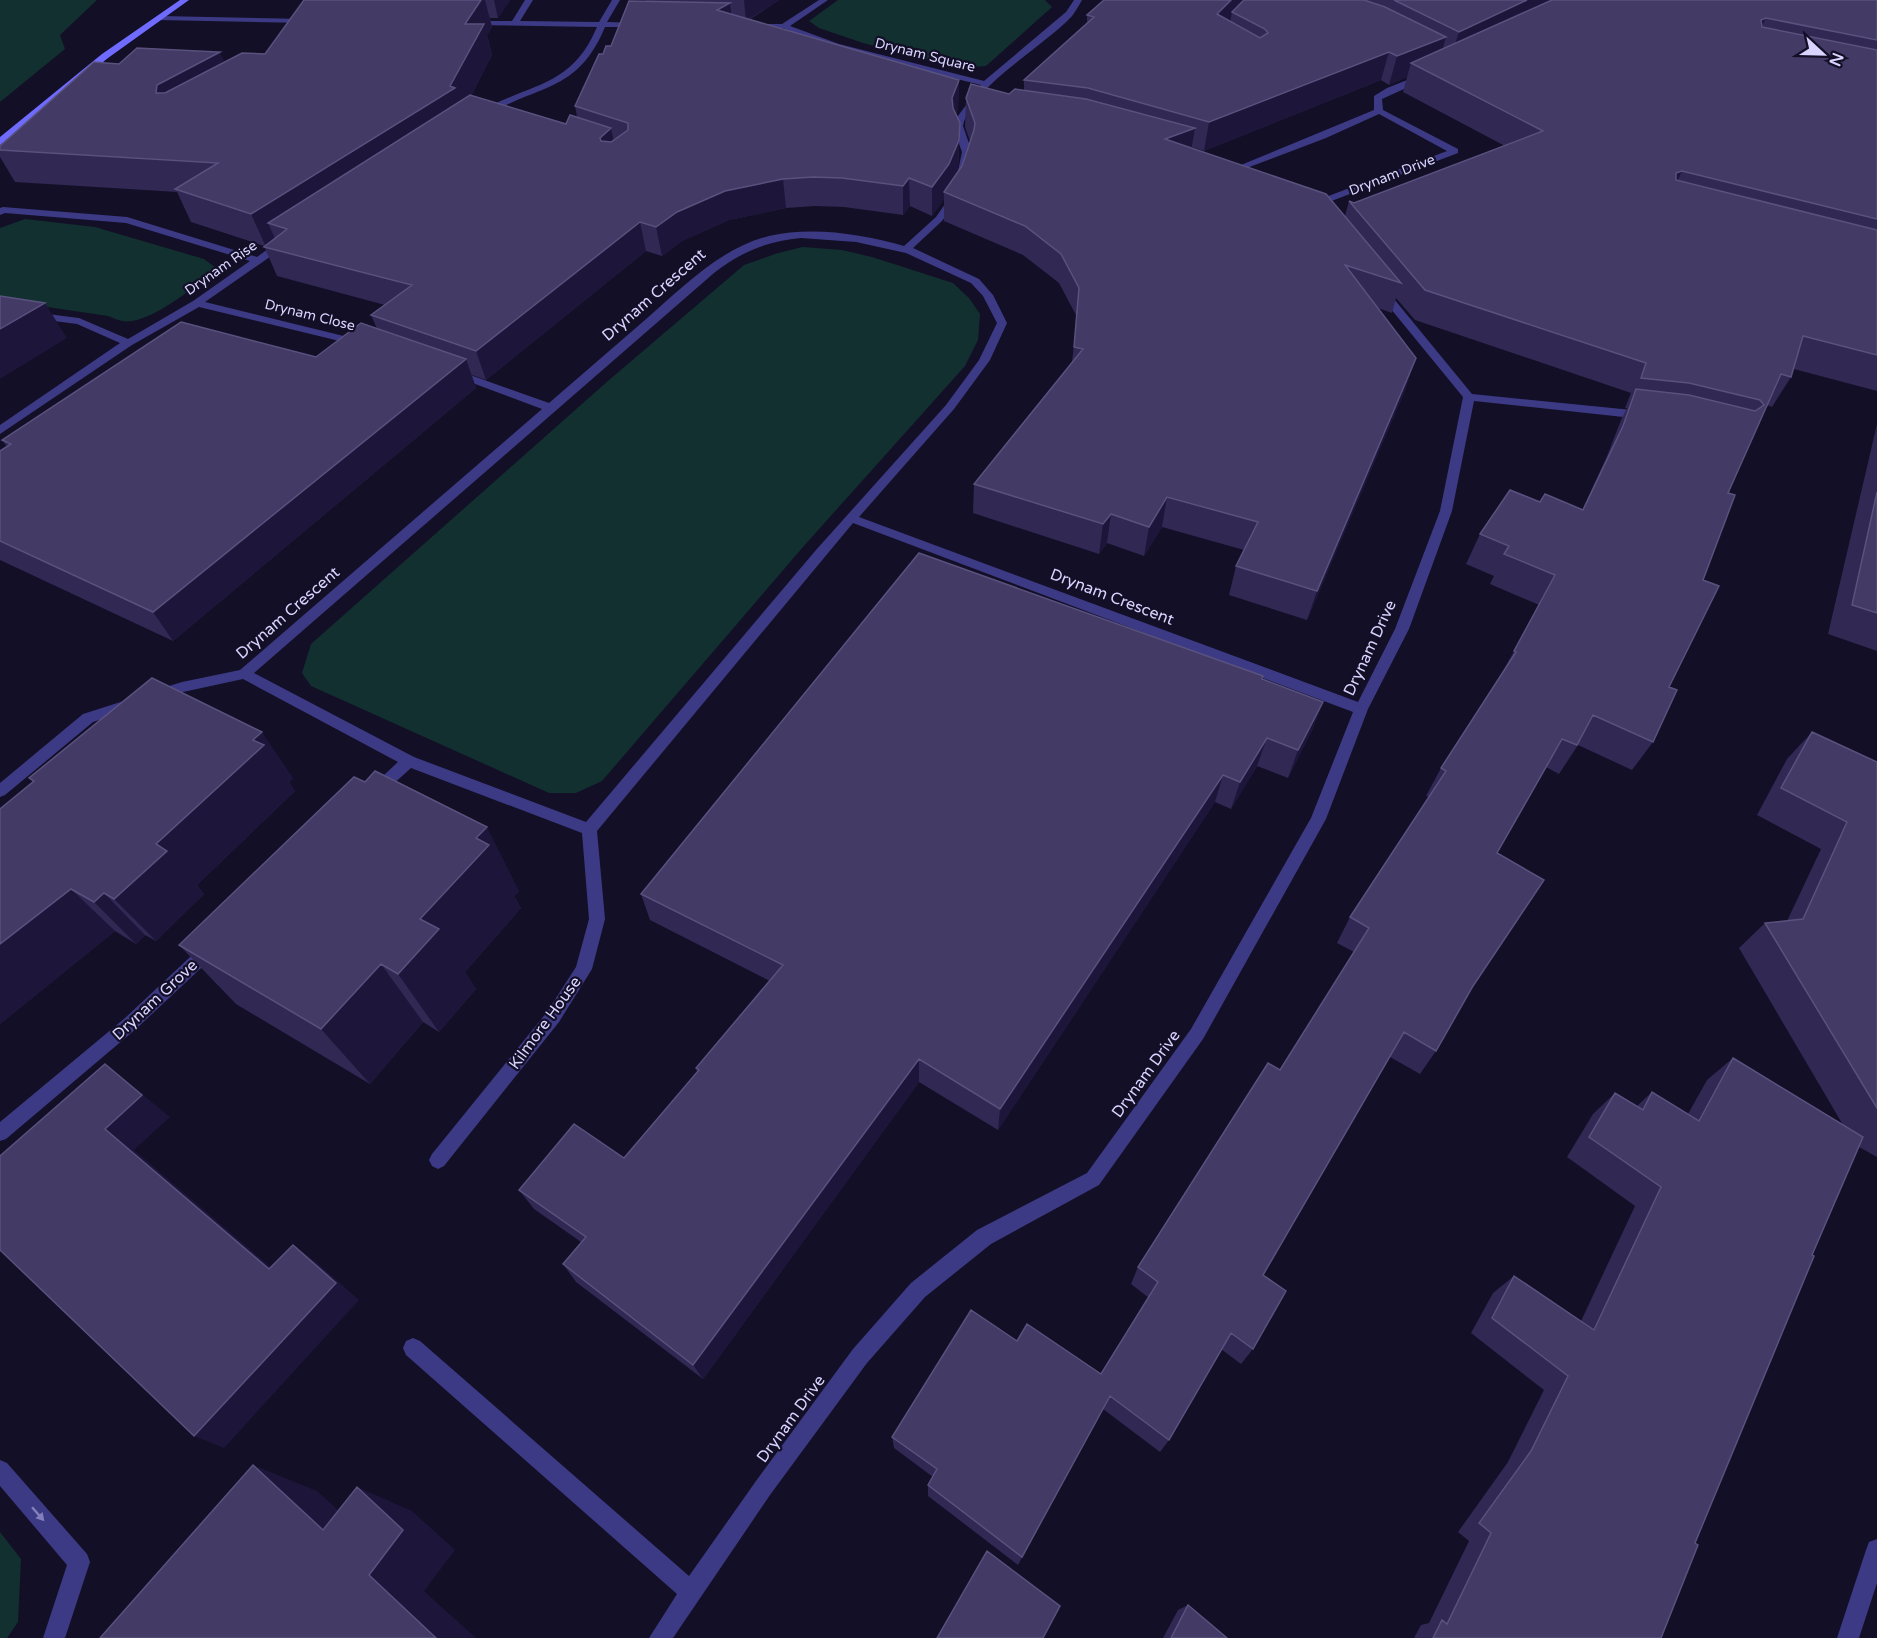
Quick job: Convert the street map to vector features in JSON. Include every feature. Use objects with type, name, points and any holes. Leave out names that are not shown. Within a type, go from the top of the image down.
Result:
[{"type":"street","points":[[0,142],[105,56],[185,0]]},
{"type":"street","points":[[513,24],[529,0]]},
{"type":"street","points":[[478,117],[564,75],[580,63],[603,25],[607,11],[616,0]]},
{"type":"street","points":[[739,26],[784,26],[824,0]]},
{"type":"street","name":"Drynam Square","points":[[784,26],[836,46],[986,84],[1069,14],[1078,0]]},
{"type":"street","points":[[161,18],[310,21]]},
{"type":"street","points":[[467,23],[648,25]]},
{"type":"street","points":[[1261,178],[1236,166],[1323,136],[1379,111],[1377,98],[1390,90],[1430,74]]},
{"type":"street","points":[[906,249],[939,219],[960,185],[967,152],[958,133],[962,113],[986,84]]},
{"type":"street","points":[[968,106],[989,108]]},
{"type":"street","points":[[489,110],[499,113]]},
{"type":"street","name":"Drynam Drive","points":[[1311,206],[1455,151],[1379,111]]},
{"type":"street","points":[[0,212],[3,210],[127,220],[257,260]]},
{"type":"street","name":"Drynam Crescent","points":[[845,236],[906,249],[974,280],[992,301],[1002,323],[984,360],[950,407],[851,518],[589,829],[409,761],[244,674],[551,408],[725,258],[749,245],[771,238],[845,236]]},
{"type":"street","name":"Drynam Rise","points":[[0,430],[128,343],[197,303],[288,240]]},
{"type":"street","points":[[1372,278],[1469,397],[1652,416]]},
{"type":"street","name":"Drynam Close","points":[[197,303],[369,346]]},
{"type":"street","points":[[0,311],[79,321],[128,343]]},
{"type":"street","points":[[441,369],[551,408]]},
{"type":"street","name":"Drynam Drive","points":[[660,1638],[860,1356],[918,1290],[984,1237],[1093,1179],[1197,1034],[1318,819],[1361,709],[1402,629],[1446,511],[1469,397]]},
{"type":"street","name":"Drynam Crescent","points":[[851,518],[1361,709]]},
{"type":"street","points":[[0,791],[88,718],[182,687],[244,674]]},
{"type":"street","points":[[359,807],[409,761]]},
{"type":"street","name":"Kilmore House","points":[[438,1160],[553,1017],[584,969],[597,919],[589,829]]},
{"type":"street","name":"Drynam Grove","points":[[0,1133],[131,1023],[224,935]]},
{"type":"street","points":[[413,1348],[691,1592]]},
{"type":"street","points":[[0,1470],[79,1562],[54,1638]]},
{"type":"street","points":[[1848,1638],[1877,1550]]},
{"type":"green space","points":[[0,0],[97,0],[60,35],[65,49],[0,102]]},
{"type":"green space","points":[[838,0],[1045,0],[1052,7],[986,66],[960,68],[863,43],[819,28],[809,21]]},
{"type":"green space","points":[[25,219],[95,227],[204,259],[216,268],[172,303],[159,311],[133,321],[0,300],[0,228]]},
{"type":"green space","points":[[803,247],[842,250],[872,257],[953,283],[969,298],[980,314],[978,340],[965,366],[803,547],[602,781],[576,793],[549,793],[311,686],[302,673],[311,644],[609,380],[744,265]]},
{"type":"green space","points":[[0,1532],[21,1559],[18,1622],[7,1638],[0,1638]]},
{"type":"building","points":[[304,0],[481,0],[465,24],[484,24],[450,86],[455,88],[251,214],[175,189],[218,163],[0,150],[0,146],[94,62],[119,64],[137,48],[220,52],[157,85],[156,93],[165,93],[242,53],[265,54]]},
{"type":"building","points":[[1104,0],[1231,0],[1217,14],[1260,38],[1268,33],[1265,29],[1232,12],[1244,0],[1364,0],[1385,7],[1446,37],[1397,56],[1389,52],[1209,122],[1088,88],[1024,80],[1094,17],[1087,15]]},
{"type":"building","points":[[1394,0],[1527,0],[1459,32]]},
{"type":"building","points":[[1552,0],[1877,0],[1877,40],[1766,18],[1761,20],[1762,27],[1877,50],[1877,219],[1682,171],[1676,173],[1676,180],[1877,230],[1877,355],[1803,336],[1791,377],[1781,374],[1728,493],[1735,495],[1703,580],[1719,586],[1669,687],[1677,690],[1653,742],[1593,715],[1577,745],[1562,739],[1497,853],[1544,880],[1473,986],[1436,1051],[1404,1032],[1263,1275],[1286,1291],[1253,1349],[1231,1333],[1169,1440],[1110,1396],[1022,1557],[928,1485],[937,1469],[892,1437],[971,1310],[1017,1341],[1027,1324],[1101,1374],[1158,1282],[1138,1267],[1268,1063],[1280,1070],[1369,928],[1350,917],[1446,771],[1441,768],[1516,652],[1514,651],[1555,575],[1504,554],[1509,546],[1480,534],[1510,490],[1540,502],[1545,494],[1583,510],[1623,426],[1636,389],[1689,395],[1755,411],[1764,405],[1760,400],[1689,383],[1641,378],[1646,363],[1425,290],[1349,201],[1354,203],[1543,131],[1411,63]]},
{"type":"building","points":[[629,1],[730,3],[717,10],[959,80],[952,98],[953,108],[960,123],[959,140],[949,164],[932,187],[909,178],[903,186],[842,178],[783,179],[725,191],[677,212],[656,227],[640,222],[476,351],[371,315],[412,285],[264,247],[287,229],[268,223],[470,95],[566,124],[570,115],[611,128],[600,138],[601,141],[611,142],[628,130],[628,123],[575,106],[599,54],[603,54],[606,46],[611,46]]},
{"type":"building","points":[[971,84],[1009,94],[1015,89],[1086,99],[1195,128],[1165,139],[1326,194],[1401,283],[1345,265],[1416,358],[1317,591],[1236,566],[1258,522],[1167,497],[1149,527],[1111,514],[1103,524],[974,484],[1083,349],[1074,347],[1079,288],[1061,254],[1025,226],[944,192],[962,166],[974,130],[975,123],[966,98]]},
{"type":"building","points":[[0,296],[45,303],[0,329]]},
{"type":"building","points":[[181,322],[316,357],[361,323],[466,359],[153,612],[0,541],[0,451],[11,444],[2,440]]},
{"type":"building","points":[[1877,492],[1877,613],[1852,605]]},
{"type":"building","points":[[919,553],[1263,676],[1262,679],[1323,702],[1298,750],[1267,738],[1240,782],[1223,775],[1000,1109],[919,1059],[693,1365],[563,1264],[586,1237],[519,1190],[574,1124],[624,1158],[699,1070],[696,1068],[783,965],[641,894]]},
{"type":"building","points":[[152,678],[262,732],[253,740],[264,745],[156,844],[167,851],[114,899],[104,893],[94,902],[71,889],[0,944],[0,809],[34,781],[29,778]]},
{"type":"building","points":[[1812,732],[1877,762],[1877,1108],[1765,923],[1803,919],[1847,822],[1781,788]]},
{"type":"building","points":[[375,771],[487,827],[476,838],[489,845],[420,919],[439,929],[398,974],[381,964],[321,1029],[179,945],[354,777],[365,782]]},
{"type":"building","points":[[1733,1058],[1863,1137],[1812,1255],[1814,1256],[1695,1543],[1698,1545],[1661,1638],[1433,1638],[1442,1620],[1447,1624],[1491,1533],[1479,1523],[1531,1451],[1568,1376],[1492,1318],[1514,1276],[1594,1330],[1661,1187],[1589,1137],[1615,1093],[1643,1110],[1652,1092],[1699,1121]]},
{"type":"building","points":[[105,1064],[142,1095],[105,1129],[269,1269],[293,1245],[336,1283],[194,1436],[0,1250],[0,1156]]},
{"type":"building","points":[[253,1465],[323,1530],[357,1487],[403,1530],[369,1575],[436,1638],[100,1638]]},
{"type":"building","points":[[987,1551],[1060,1606],[1043,1638],[937,1638]]},
{"type":"building","points":[[1188,1605],[1227,1638],[1171,1638]]}]
